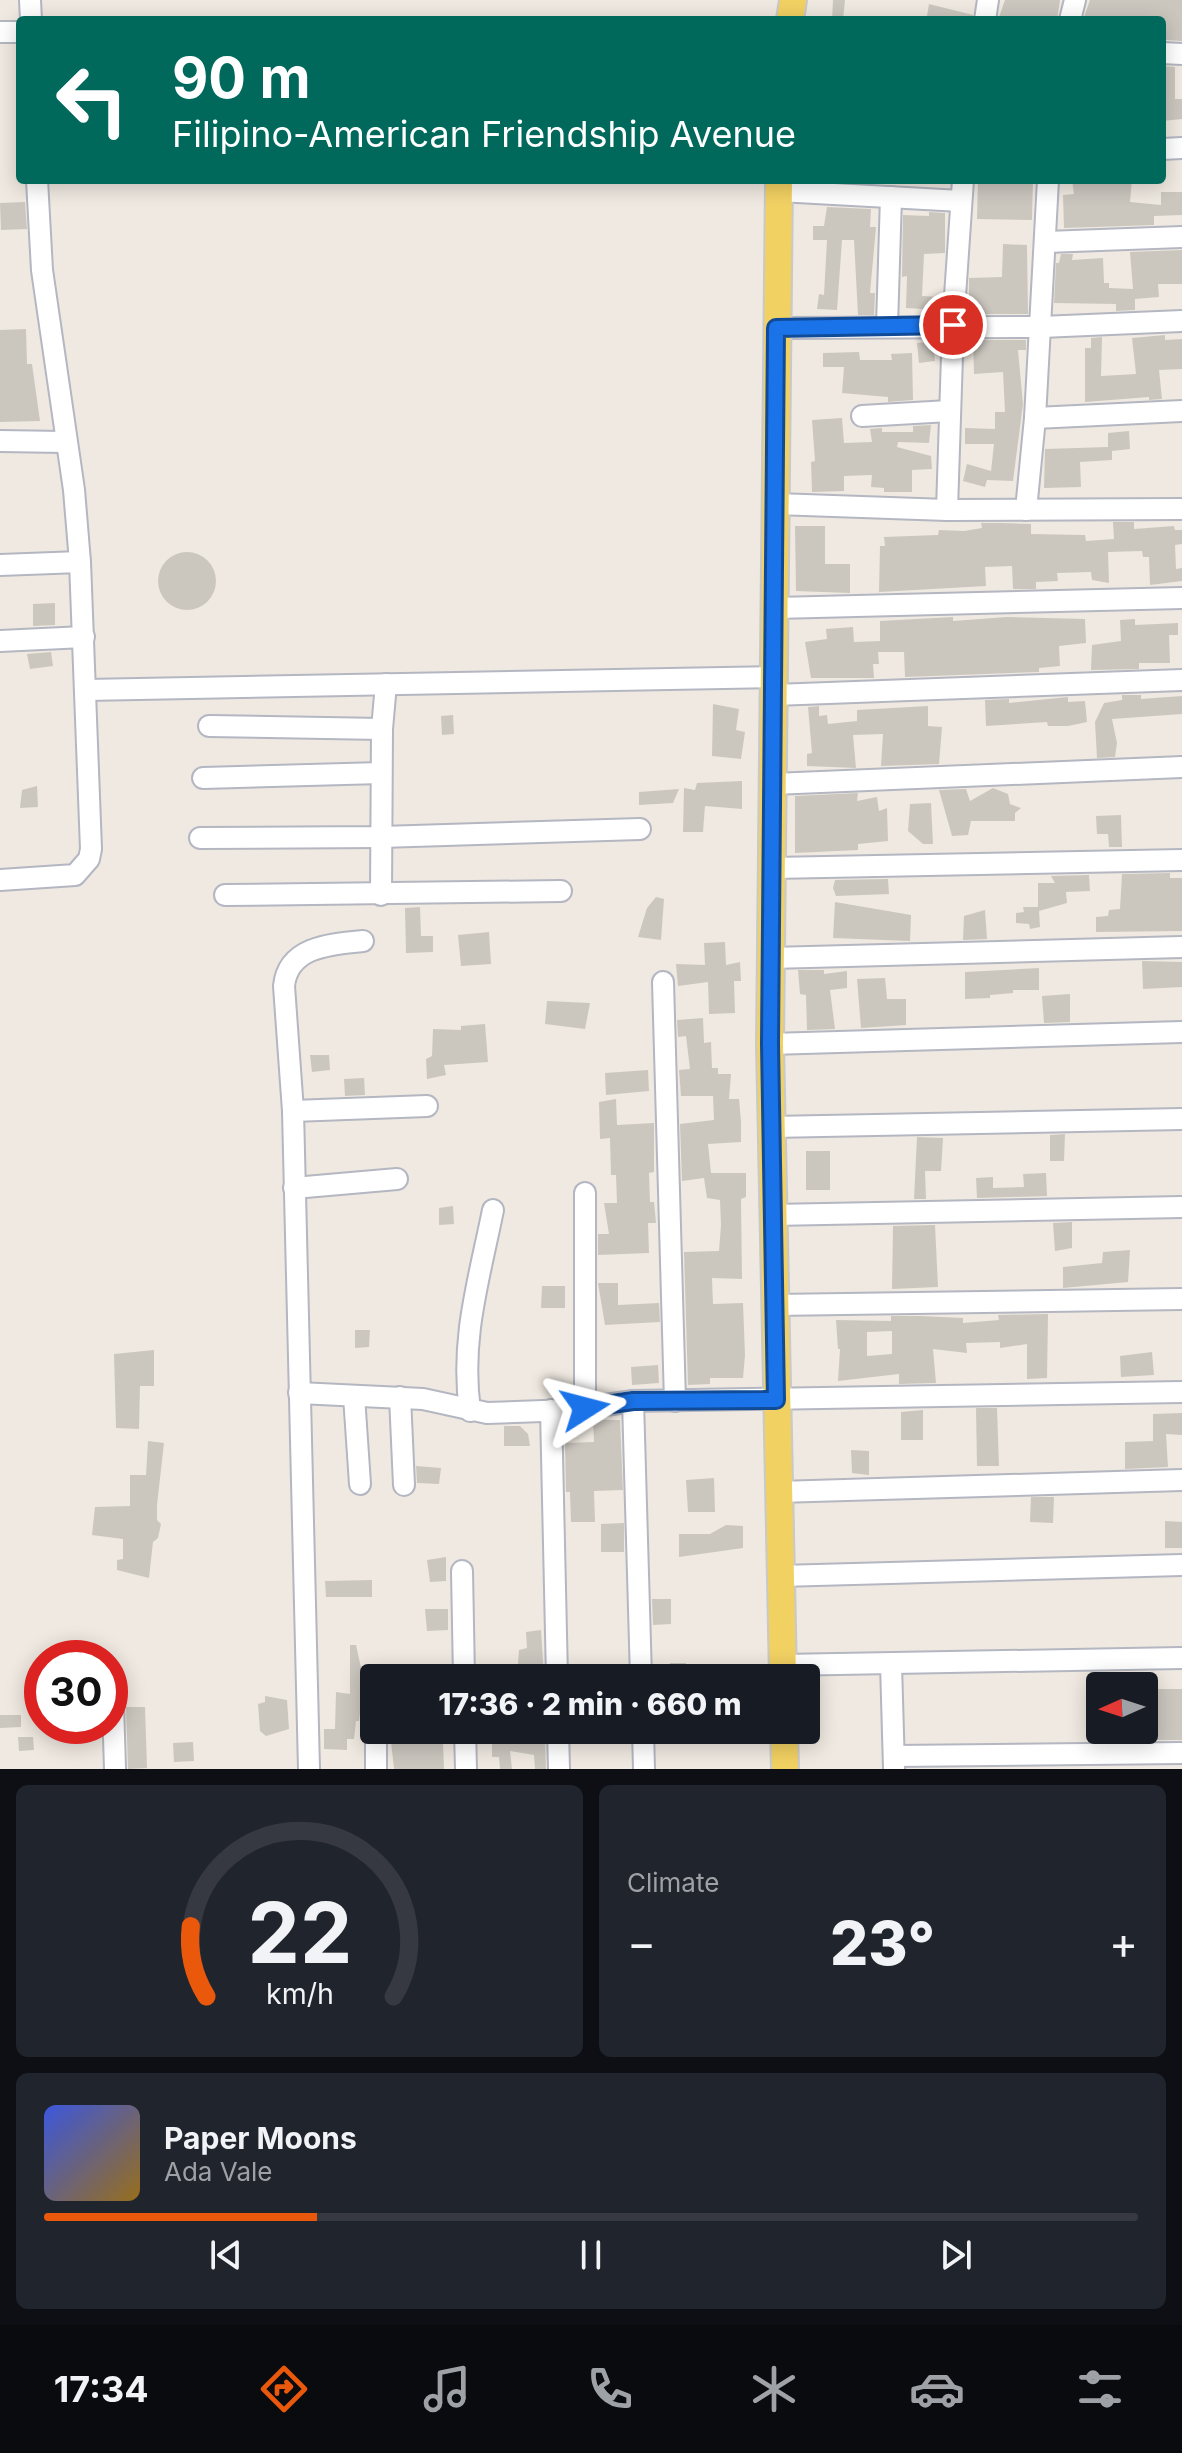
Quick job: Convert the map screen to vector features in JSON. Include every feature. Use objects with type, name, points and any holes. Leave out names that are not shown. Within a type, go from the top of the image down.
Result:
[{"type":"main road","points":[[779,185],[770,1044],[783,1664]]},
{"type":"main road","points":[[784,1744],[785,1769]]},
{"type":"street","points":[[0,880],[64,878],[75,875],[89,859],[80,562],[74,490],[64,442],[42,270],[37,184]]},
{"type":"street","points":[[947,510],[953,325],[963,184]]},
{"type":"street","points":[[1026,510],[1035,418],[1048,184]]},
{"type":"street","points":[[779,185],[961,201]]},
{"type":"street","points":[[887,326],[891,197]]},
{"type":"street","points":[[1046,242],[1182,237]]},
{"type":"street","points":[[776,328],[1041,327],[1182,321]]},
{"type":"street","points":[[862,416],[949,411]]},
{"type":"street","points":[[1035,418],[1182,411]]},
{"type":"street","points":[[0,441],[64,442]]},
{"type":"street","points":[[776,504],[947,510],[1182,509]]},
{"type":"street","points":[[0,565],[80,562]]},
{"type":"street","points":[[776,608],[1182,598]]},
{"type":"street","points":[[0,641],[84,637]]},
{"type":"street","points":[[86,690],[386,684],[774,686],[1182,680]]},
{"type":"street","points":[[381,895],[382,729],[386,684]]},
{"type":"street","points":[[209,726],[382,729]]},
{"type":"street","points":[[773,784],[1182,767]]},
{"type":"street","points":[[203,778],[381,773]]},
{"type":"street","points":[[200,838],[381,837],[640,829]]},
{"type":"street","points":[[773,868],[1182,860]]},
{"type":"street","points":[[225,895],[561,891]]},
{"type":"street","points":[[309,1769],[293,1111],[285,975],[297,960],[317,947],[363,941]]},
{"type":"street","points":[[771,958],[1182,947]]},
{"type":"street","points":[[663,982],[675,1401]]},
{"type":"street","points":[[770,1044],[1182,1032]]},
{"type":"street","points":[[293,1111],[427,1106]]},
{"type":"street","points":[[771,1127],[1182,1119]]},
{"type":"street","points":[[294,1188],[397,1179]]},
{"type":"street","points":[[585,1193],[585,1408]]},
{"type":"street","points":[[773,1215],[1182,1207]]},
{"type":"street","points":[[470,1411],[465,1375],[467,1334],[493,1210]]},
{"type":"street","points":[[775,1305],[1182,1299]]},
{"type":"street","points":[[299,1393],[400,1397],[436,1401],[470,1411],[585,1408],[633,1401],[1182,1392]]},
{"type":"street","points":[[354,1396],[360,1484]]},
{"type":"street","points":[[400,1397],[404,1485]]},
{"type":"street","points":[[633,1401],[641,1664]]},
{"type":"street","points":[[551,1410],[557,1664]]},
{"type":"street","points":[[778,1492],[1182,1480]]},
{"type":"street","points":[[780,1576],[1182,1565]]},
{"type":"street","points":[[462,1571],[464,1664]]},
{"type":"street","points":[[820,1669],[891,1664],[1182,1658]]},
{"type":"street","points":[[891,1664],[894,1762],[1182,1753]]},
{"type":"street","points":[[114,1744],[115,1769]]},
{"type":"street","points":[[465,1744],[466,1769]]},
{"type":"street","points":[[558,1744],[559,1769]]},
{"type":"street","points":[[643,1744],[644,1769]]},
{"type":"street","points":[[376,1745],[376,1769]]},
{"type":"building","points":[[833,0],[845,0],[843,16],[832,16]]},
{"type":"building","points":[[1005,0],[1060,0],[1058,16],[999,16]]},
{"type":"building","points":[[1090,0],[1182,0],[1182,41],[1166,40],[1166,16],[1084,16]]},
{"type":"building","points":[[929,4],[973,15],[973,16],[927,16]]},
{"type":"building","points":[[1166,66],[1175,67],[1175,99],[1182,99],[1182,119],[1166,121]]},
{"type":"building","points":[[978,184],[1033,184],[1032,220],[977,219]]},
{"type":"building","points":[[1073,184],[1132,184],[1130,202],[1161,205],[1161,192],[1182,192],[1182,215],[1154,216],[1154,225],[1064,228],[1063,195],[1074,194]]},
{"type":"building","points":[[25,202],[27,229],[1,230],[0,203]]},
{"type":"building","points":[[827,207],[871,209],[870,227],[876,227],[870,293],[875,293],[874,315],[858,315],[854,240],[842,240],[837,310],[817,309],[819,294],[824,295],[827,240],[813,240],[813,226],[824,226]]},
{"type":"building","points":[[929,212],[945,213],[945,253],[924,254],[922,296],[942,297],[941,310],[906,308],[907,276],[902,277],[903,215],[929,216]]},
{"type":"building","points":[[1003,244],[1027,245],[1028,314],[969,314],[969,278],[1002,277]]},
{"type":"building","points":[[1182,250],[1182,284],[1158,284],[1159,297],[1135,299],[1135,310],[1116,311],[1116,304],[1054,303],[1056,263],[1059,263],[1061,254],[1073,254],[1072,260],[1103,258],[1104,283],[1109,283],[1109,288],[1133,289],[1130,252]]},
{"type":"building","points":[[26,329],[27,364],[32,364],[40,421],[0,422],[0,330]]},
{"type":"building","points":[[1165,335],[1165,340],[1182,339],[1182,369],[1159,370],[1162,399],[1149,400],[1149,397],[1085,402],[1085,348],[1091,348],[1091,338],[1102,337],[1101,376],[1136,374],[1132,338]]},
{"type":"building","points":[[973,340],[1026,340],[1026,350],[1018,350],[1023,404],[1013,481],[987,480],[985,487],[963,481],[967,464],[991,471],[994,444],[965,444],[965,428],[995,429],[995,412],[1005,412],[1003,372],[974,374]]},
{"type":"building","points":[[933,342],[935,361],[919,363],[917,343]]},
{"type":"building","points":[[859,352],[860,360],[892,360],[891,354],[912,353],[913,400],[888,402],[888,397],[842,393],[844,367],[823,367],[823,353]]},
{"type":"building","points":[[842,418],[844,443],[872,442],[870,429],[913,432],[913,426],[931,425],[929,443],[898,442],[897,447],[931,456],[932,469],[912,470],[912,492],[884,492],[884,488],[871,487],[872,475],[844,476],[844,491],[812,492],[811,462],[815,461],[812,420]]},
{"type":"building","points":[[1129,431],[1130,449],[1112,451],[1112,460],[1080,462],[1081,487],[1044,488],[1045,449],[1108,447],[1108,433]]},
{"type":"building","points":[[1113,522],[1134,522],[1134,529],[1174,526],[1175,530],[1182,530],[1182,544],[1175,545],[1176,569],[1182,568],[1182,581],[1150,585],[1149,557],[1143,557],[1142,551],[1108,552],[1109,583],[1092,580],[1091,572],[1057,573],[1058,581],[1036,582],[1036,589],[1013,589],[1012,566],[985,567],[986,586],[879,592],[880,546],[885,546],[884,537],[938,535],[939,530],[964,531],[982,528],[981,523],[1001,523],[1031,524],[1031,534],[1085,535],[1086,541],[1114,539]]},
{"type":"building","points":[[795,526],[825,526],[825,564],[850,564],[850,593],[796,591]]},
{"type":"building","points":[[187,552],[208,560],[216,581],[208,602],[187,610],[166,602],[158,581],[166,560]]},
{"type":"building","points":[[55,603],[55,625],[33,626],[33,604]]},
{"type":"building","points":[[953,617],[953,621],[1007,617],[1085,619],[1086,643],[1059,646],[1060,666],[1039,668],[1039,672],[905,677],[904,652],[878,652],[879,664],[873,664],[874,678],[811,678],[805,642],[827,639],[826,629],[853,627],[854,642],[880,641],[880,621]]},
{"type":"building","points":[[1135,619],[1135,625],[1178,623],[1178,635],[1169,635],[1170,663],[1139,663],[1139,669],[1091,670],[1092,645],[1121,641],[1120,620]]},
{"type":"building","points":[[51,652],[53,666],[30,669],[27,654]]},
{"type":"building","points":[[1122,695],[1141,695],[1141,699],[1182,696],[1182,714],[1112,719],[1117,743],[1115,757],[1097,758],[1095,722],[1104,703],[1122,700]]},
{"type":"building","points":[[1068,697],[1068,702],[1085,701],[1087,722],[1068,726],[1048,726],[1047,722],[986,726],[985,700],[1009,699],[1009,703]]},
{"type":"building","points":[[713,704],[739,709],[736,730],[745,732],[741,759],[712,756]]},
{"type":"building","points":[[819,706],[819,716],[827,715],[828,724],[857,721],[857,710],[928,706],[928,726],[942,727],[939,764],[881,766],[883,734],[853,735],[856,768],[807,766],[807,754],[812,753],[808,707]]},
{"type":"building","points":[[453,715],[454,734],[442,735],[441,716]]},
{"type":"building","points":[[742,781],[742,809],[705,806],[703,832],[683,832],[684,788],[695,790],[697,783]]},
{"type":"building","points":[[37,786],[38,807],[20,808],[22,790]]},
{"type":"building","points":[[993,788],[1008,794],[1010,804],[1021,808],[1015,813],[1015,821],[971,821],[968,835],[952,836],[939,790],[966,789],[970,801]]},
{"type":"building","points":[[679,789],[673,803],[639,805],[639,792]]},
{"type":"building","points":[[858,793],[857,801],[877,797],[879,811],[887,808],[888,841],[858,844],[858,850],[795,853],[795,796]]},
{"type":"building","points":[[931,803],[933,844],[923,844],[908,831],[910,804]]},
{"type":"building","points":[[1121,815],[1122,847],[1109,847],[1108,834],[1097,834],[1096,816]]},
{"type":"building","points":[[1170,873],[1170,878],[1182,878],[1182,931],[1096,932],[1096,917],[1108,916],[1109,910],[1120,909],[1122,874]]},
{"type":"building","points":[[1089,875],[1090,891],[1066,892],[1067,903],[1039,911],[1040,927],[1030,929],[1029,924],[1016,923],[1016,913],[1024,912],[1023,907],[1038,907],[1038,883],[1055,883],[1051,876]]},
{"type":"building","points":[[888,879],[889,894],[836,896],[833,888],[835,880]]},
{"type":"building","points":[[656,897],[664,899],[661,940],[638,937],[647,908]]},
{"type":"building","points":[[835,902],[911,915],[910,941],[833,938]]},
{"type":"building","points":[[420,907],[421,936],[433,936],[433,952],[406,953],[405,908]]},
{"type":"building","points":[[985,910],[987,939],[963,940],[964,916]]},
{"type":"building","points":[[489,932],[491,964],[461,966],[458,935]]},
{"type":"building","points":[[725,942],[726,965],[740,962],[741,981],[734,981],[735,1013],[709,1014],[708,982],[678,986],[676,964],[705,965],[704,943]]},
{"type":"building","points":[[1142,961],[1182,962],[1182,987],[1143,989]]},
{"type":"building","points":[[1039,968],[1039,990],[1013,990],[1013,993],[990,995],[990,998],[965,999],[965,972]]},
{"type":"building","points":[[798,970],[824,970],[824,974],[847,971],[847,988],[830,990],[835,1029],[807,1030],[806,995],[800,994]]},
{"type":"building","points":[[885,978],[887,999],[906,999],[906,1025],[861,1028],[857,979]]},
{"type":"building","points":[[1070,994],[1070,1022],[1044,1023],[1042,996]]},
{"type":"building","points":[[547,1001],[590,1003],[585,1029],[545,1024]]},
{"type":"building","points":[[703,1018],[704,1043],[711,1042],[712,1068],[718,1068],[718,1074],[731,1074],[729,1099],[739,1099],[741,1142],[708,1144],[711,1173],[746,1173],[746,1197],[741,1199],[742,1279],[712,1278],[713,1304],[743,1303],[745,1355],[743,1378],[710,1378],[710,1384],[688,1385],[684,1252],[719,1251],[721,1225],[720,1200],[707,1198],[704,1178],[682,1181],[680,1124],[714,1120],[713,1096],[681,1096],[679,1070],[690,1069],[686,1036],[678,1037],[677,1020]]},
{"type":"building","points":[[485,1024],[488,1062],[444,1065],[446,1075],[427,1079],[426,1059],[432,1056],[433,1029],[461,1030],[461,1026]]},
{"type":"building","points":[[310,1055],[329,1055],[330,1070],[312,1072]]},
{"type":"building","points":[[648,1070],[649,1091],[606,1095],[605,1073]]},
{"type":"building","points":[[364,1078],[365,1095],[345,1096],[344,1079]]},
{"type":"building","points":[[616,1099],[617,1125],[654,1123],[654,1172],[649,1173],[650,1202],[654,1202],[656,1223],[648,1223],[649,1253],[598,1255],[598,1234],[609,1234],[604,1203],[617,1203],[616,1175],[611,1175],[610,1138],[600,1139],[599,1102]]},
{"type":"building","points":[[1065,1134],[1064,1161],[1050,1161],[1050,1135]]},
{"type":"building","points":[[917,1137],[943,1138],[941,1171],[925,1171],[926,1199],[914,1199]]},
{"type":"building","points":[[806,1151],[830,1151],[830,1190],[806,1190]]},
{"type":"building","points":[[1046,1173],[1047,1196],[977,1198],[976,1178],[993,1177],[993,1188],[1024,1187],[1023,1174]]},
{"type":"building","points":[[453,1206],[454,1224],[439,1225],[439,1208]]},
{"type":"building","points":[[1072,1222],[1072,1248],[1055,1251],[1053,1223]]},
{"type":"building","points":[[935,1225],[938,1287],[892,1289],[893,1226]]},
{"type":"building","points":[[1130,1250],[1128,1282],[1063,1288],[1063,1267],[1102,1263],[1103,1252]]},
{"type":"building","points":[[598,1283],[618,1283],[618,1305],[659,1303],[660,1322],[605,1325]]},
{"type":"building","points":[[542,1286],[565,1286],[565,1308],[541,1308]]},
{"type":"building","points":[[1048,1314],[1047,1378],[1027,1379],[1027,1344],[1000,1348],[1000,1342],[966,1343],[967,1353],[933,1349],[936,1383],[899,1384],[899,1374],[838,1381],[840,1349],[836,1320],[891,1321],[891,1316],[920,1316],[963,1318],[963,1323],[999,1320],[998,1315]],"holes":[[[892,1331],[892,1354],[867,1356],[867,1332]]]},
{"type":"building","points":[[355,1330],[370,1330],[369,1347],[355,1348]]},
{"type":"building","points":[[154,1350],[154,1386],[140,1386],[139,1429],[116,1428],[114,1354]]},
{"type":"building","points":[[1152,1352],[1154,1375],[1121,1377],[1120,1356]]},
{"type":"building","points":[[658,1365],[659,1383],[632,1385],[631,1367]]},
{"type":"building","points":[[976,1408],[997,1408],[999,1466],[977,1466]]},
{"type":"building","points":[[923,1410],[923,1440],[901,1440],[901,1412]]},
{"type":"building","points":[[1182,1413],[1182,1435],[1166,1434],[1168,1467],[1125,1469],[1125,1442],[1153,1441],[1153,1414]]},
{"type":"building","points":[[593,1420],[620,1420],[623,1490],[594,1491],[595,1522],[571,1522],[570,1492],[566,1492],[565,1443],[594,1442]]},
{"type":"building","points":[[504,1426],[520,1426],[528,1434],[530,1446],[504,1446]]},
{"type":"building","points":[[148,1441],[164,1443],[157,1505],[157,1520],[161,1524],[158,1538],[153,1542],[149,1578],[117,1570],[117,1560],[123,1559],[123,1539],[92,1535],[95,1507],[130,1506],[130,1475],[146,1475]]},
{"type":"building","points":[[851,1450],[869,1451],[869,1475],[852,1473]]},
{"type":"building","points":[[416,1466],[441,1468],[439,1484],[417,1483]]},
{"type":"building","points":[[714,1478],[715,1512],[688,1512],[686,1480]]},
{"type":"building","points":[[1031,1497],[1054,1497],[1053,1523],[1030,1522]]},
{"type":"building","points":[[1165,1521],[1182,1522],[1182,1548],[1165,1548]]},
{"type":"building","points":[[624,1523],[624,1552],[601,1552],[601,1524]]},
{"type":"building","points":[[726,1525],[743,1526],[743,1548],[679,1557],[679,1534],[710,1534]]},
{"type":"building","points":[[446,1557],[446,1581],[430,1582],[427,1560]]},
{"type":"building","points":[[372,1580],[372,1597],[326,1597],[325,1581]]},
{"type":"building","points":[[652,1599],[671,1599],[671,1624],[653,1625]]},
{"type":"building","points":[[425,1609],[448,1609],[448,1630],[427,1631]]},
{"type":"building","points":[[541,1630],[543,1664],[518,1664],[519,1650],[527,1648],[526,1632]]},
{"type":"building","points":[[350,1645],[356,1645],[360,1664],[360,1713],[354,1739],[347,1739],[347,1750],[324,1749],[324,1729],[335,1729],[336,1692],[350,1694]]},
{"type":"building","points":[[1158,1689],[1182,1689],[1182,1740],[1158,1740]]},
{"type":"building","points":[[265,1696],[287,1700],[289,1729],[266,1736],[260,1731],[258,1704],[265,1702]]},
{"type":"building","points":[[128,1707],[145,1707],[147,1768],[128,1769]]},
{"type":"building","points":[[0,1715],[21,1715],[21,1727],[0,1728]]},
{"type":"building","points":[[18,1737],[24,1737],[24,1744],[34,1744],[34,1750],[19,1751]]},
{"type":"building","points":[[193,1742],[194,1761],[174,1762],[173,1743]]},
{"type":"building","points":[[391,1744],[443,1744],[444,1769],[394,1769]]},
{"type":"building","points":[[492,1744],[545,1744],[546,1769],[535,1769],[534,1755],[510,1751],[512,1769],[500,1769],[499,1757],[492,1757]]},
{"type":"route","points":[[585,1408],[633,1401],[776,1400],[770,1044],[776,328],[953,325]]}]
